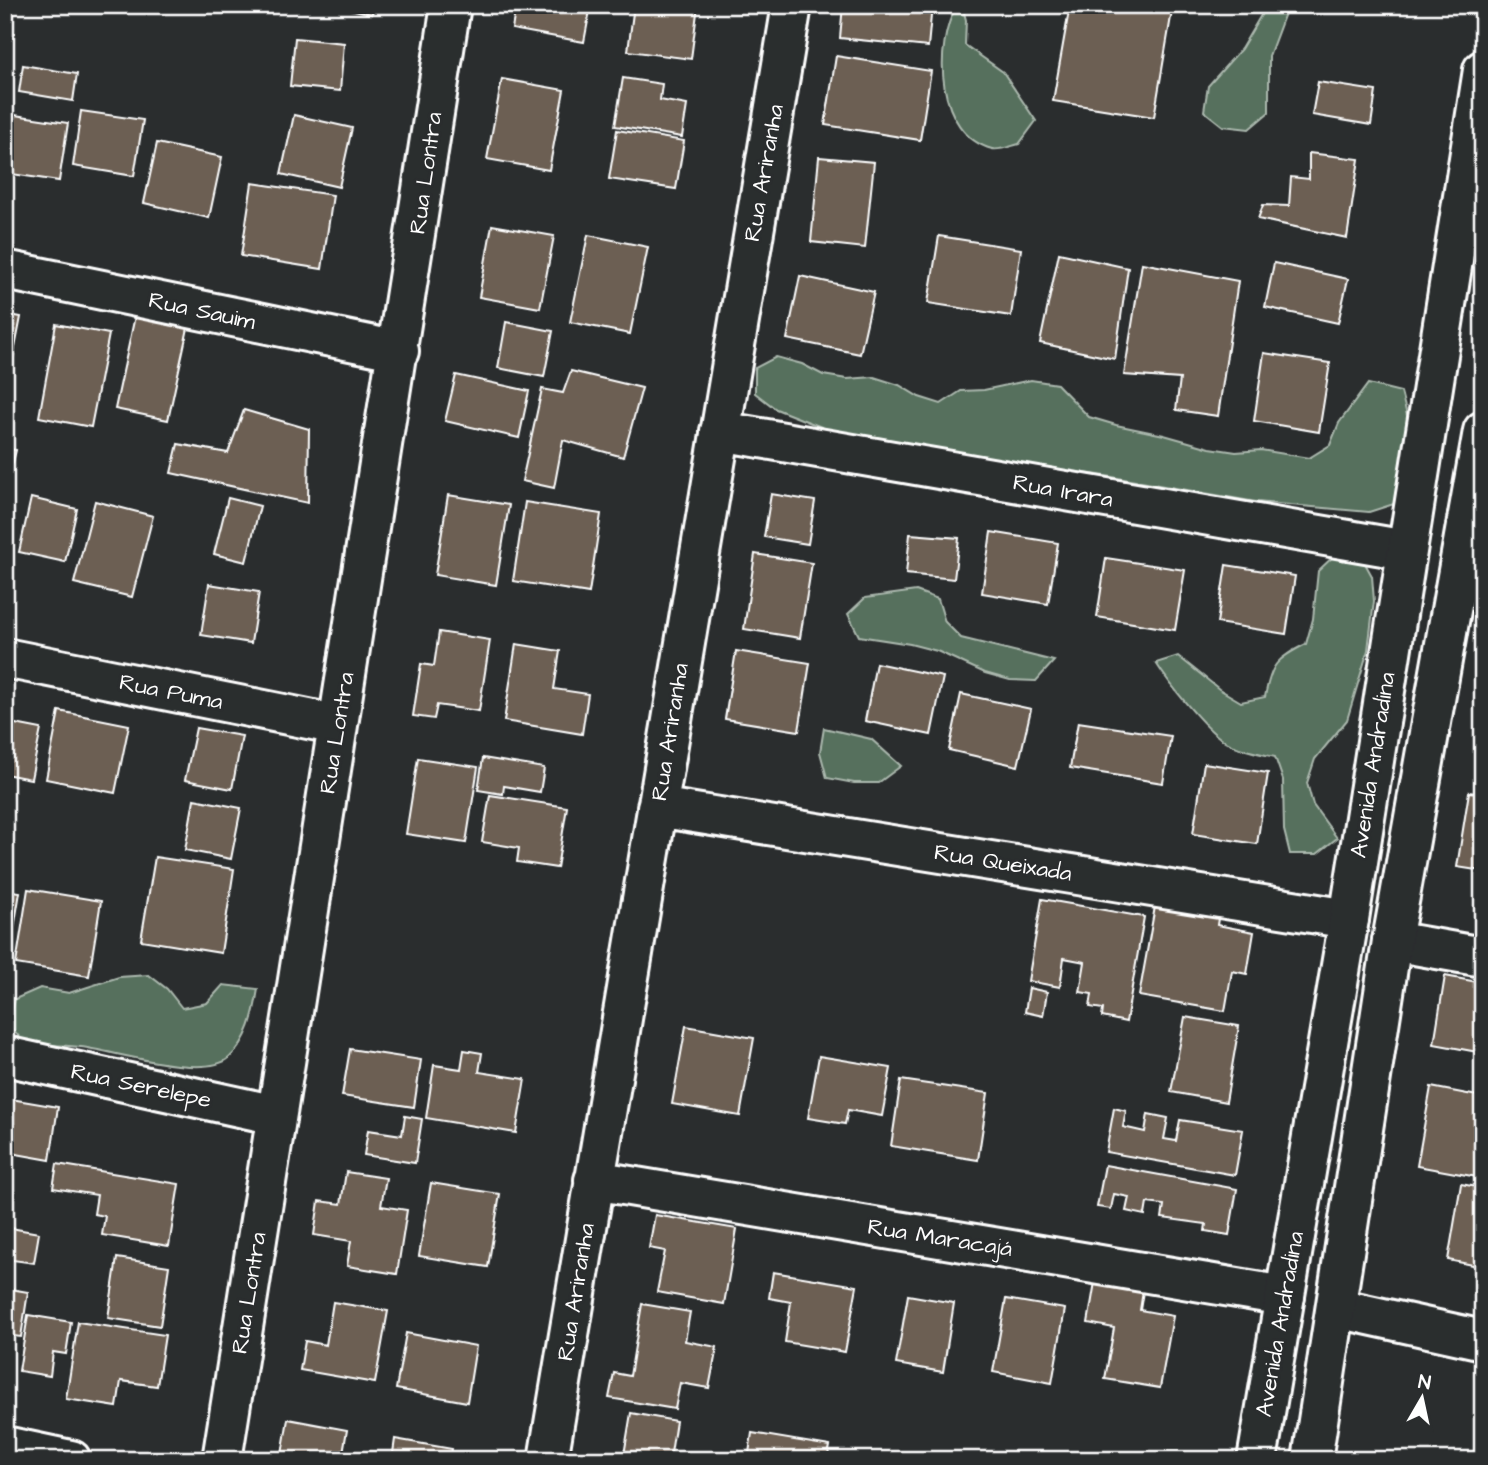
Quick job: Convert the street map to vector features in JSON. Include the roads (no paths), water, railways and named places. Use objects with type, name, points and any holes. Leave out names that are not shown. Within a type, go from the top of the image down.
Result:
[{"type":"street","name":"Rua Lontra","points":[[222,1460],[399,351],[451,5]]},
{"type":"street","name":"Rua Ariranha","points":[[548,1460],[792,5]]},
{"type":"street","name":"Avenida Andradina","points":[[1258,1460],[1349,919],[1483,70]]},
{"type":"street","name":"Rua Sauim","points":[[5,270],[399,351]]},
{"type":"street","name":"Rua Irara","points":[[720,431],[1406,550]]},
{"type":"street","points":[[1312,1460],[1392,941],[1472,554],[1483,431]]},
{"type":"street","name":"Rua Puma","points":[[5,658],[338,725]]},
{"type":"street","name":"Rua Queixada","points":[[657,807],[1349,919]]},
{"type":"street","points":[[1392,941],[1483,957]]},
{"type":"street","name":"Rua Serelepe","points":[[5,1056],[276,1115]]},
{"type":"street","name":"Rua Maracajá","points":[[594,1180],[1285,1296]]},
{"type":"street","points":[[1337,1308],[1483,1340]]},
{"type":"street","points":[[5,1446],[71,1460]]}]
